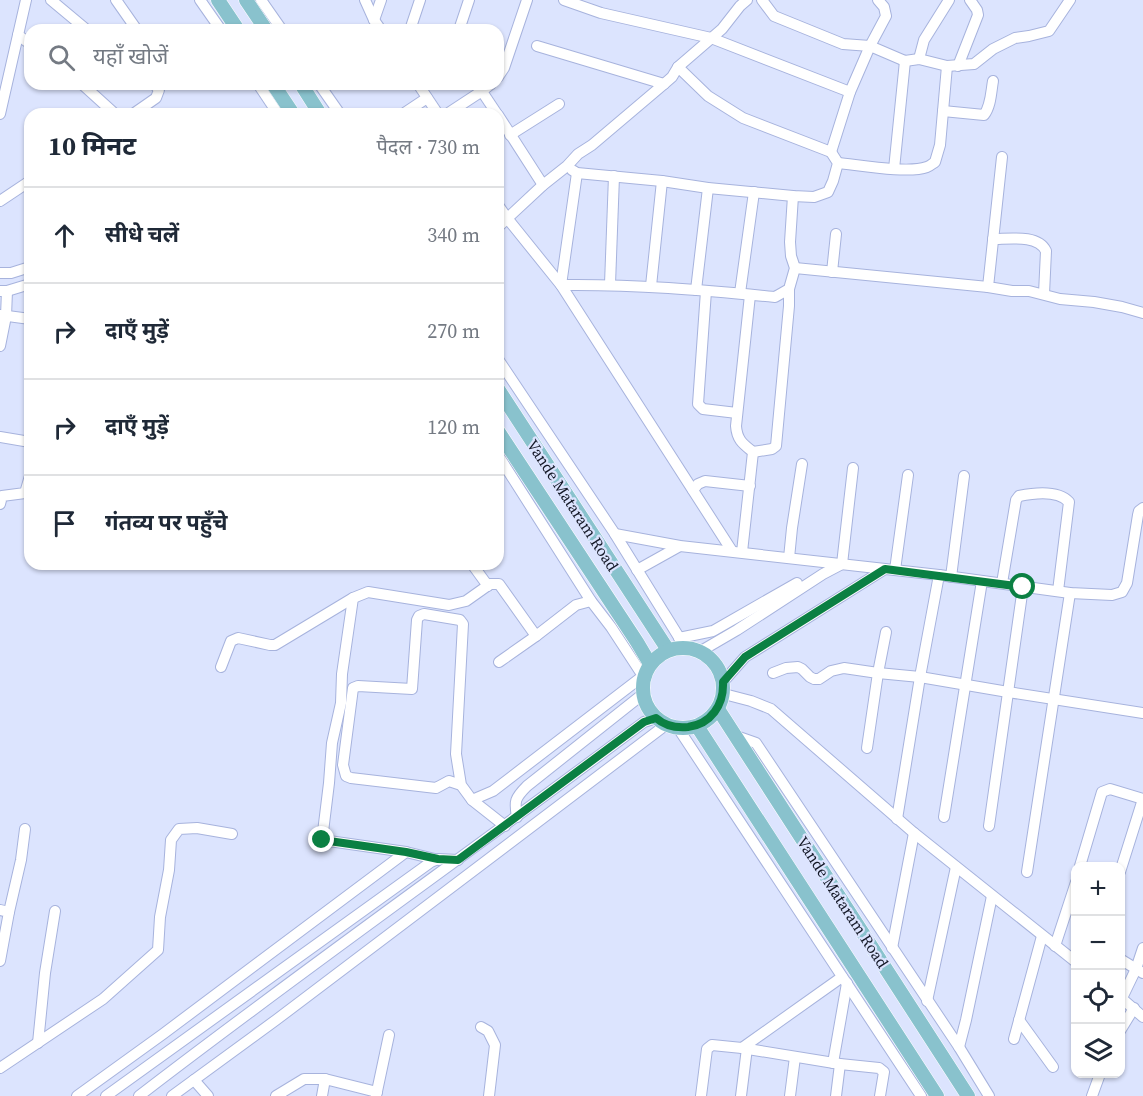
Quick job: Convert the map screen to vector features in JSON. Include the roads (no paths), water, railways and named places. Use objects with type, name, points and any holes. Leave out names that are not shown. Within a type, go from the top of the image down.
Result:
[{"type":"main road","points":[[218,0],[234,24]]},
{"type":"main road","points":[[246,0],[262,24]]},
{"type":"main road","points":[[275,90],[279,108]]},
{"type":"main road","points":[[305,90],[316,108]]},
{"type":"main road","name":"Vande Mataram Road","points":[[504,398],[668,650]]},
{"type":"main road","name":"Vande Mataram Road","points":[[504,440],[638,642],[647,670]]},
{"type":"main road","points":[[682,643],[701,651],[715,662],[722,677],[723,688],[718,709],[709,719],[697,726],[667,723],[651,713],[645,703],[642,689],[647,670],[658,656],[668,650],[682,643]]},
{"type":"main road","name":"Vande Mataram Road","points":[[718,709],[968,1096]]},
{"type":"main road","name":"Vande Mataram Road","points":[[697,726],[937,1096]]},
{"type":"street","points":[[0,114],[3,84],[26,0]]},
{"type":"street","points":[[52,0],[80,24]]},
{"type":"street","points":[[116,0],[133,24]]},
{"type":"street","points":[[201,0],[217,24]]},
{"type":"street","points":[[261,0],[278,24]]},
{"type":"street","points":[[365,0],[377,24]]},
{"type":"street","points":[[374,20],[381,0]]},
{"type":"street","points":[[412,24],[420,0]]},
{"type":"street","points":[[461,24],[469,0]]},
{"type":"street","points":[[504,68],[527,0]]},
{"type":"street","points":[[564,0],[601,13],[711,38],[850,92]]},
{"type":"street","points":[[504,221],[578,154],[592,145],[672,77],[678,67],[722,29],[747,0]]},
{"type":"street","points":[[762,0],[774,16],[843,44],[870,46],[904,61],[919,59],[952,66],[974,64],[993,49],[1015,38],[1049,31],[1070,0]]},
{"type":"street","points":[[831,152],[850,92],[886,16],[885,7],[878,0]]},
{"type":"street","points":[[919,59],[924,40],[949,0]]},
{"type":"street","points":[[838,163],[914,169],[926,167],[935,162],[940,146],[943,111],[952,66],[978,15],[978,10],[970,0]]},
{"type":"street","points":[[18,34],[24,39]]},
{"type":"street","points":[[537,46],[664,84]]},
{"type":"street","points":[[894,169],[904,61]]},
{"type":"street","points":[[567,166],[578,173],[708,188],[814,197],[828,192],[838,163],[831,152],[742,118],[708,96],[678,67]]},
{"type":"street","points":[[943,111],[984,115],[989,106],[993,81]]},
{"type":"street","points":[[89,90],[108,108]]},
{"type":"street","points":[[142,108],[156,98],[159,90]]},
{"type":"street","points":[[263,90],[278,108]]},
{"type":"street","points":[[323,90],[336,108]]},
{"type":"street","points":[[422,90],[434,108]]},
{"type":"street","points":[[455,108],[478,90]]},
{"type":"street","points":[[485,90],[494,108]]},
{"type":"street","points":[[412,108],[427,98]]},
{"type":"street","points":[[510,135],[559,104]]},
{"type":"street","points":[[504,125],[543,185]]},
{"type":"street","points":[[988,287],[1002,157]]},
{"type":"street","points":[[561,285],[578,173]]},
{"type":"street","points":[[609,284],[614,176]]},
{"type":"street","points":[[651,286],[662,181]]},
{"type":"street","points":[[0,201],[24,185]]},
{"type":"street","points":[[708,188],[701,291],[698,404],[703,409],[737,413]]},
{"type":"street","points":[[753,452],[737,436],[736,426],[754,192]]},
{"type":"street","points":[[753,452],[772,449],[776,446],[789,289],[795,268],[790,242],[793,196]]},
{"type":"street","points":[[504,214],[561,285],[693,490],[737,552]]},
{"type":"street","points":[[832,272],[836,234]]},
{"type":"street","points":[[993,239],[1029,240],[1044,246],[1046,250],[1044,294]]},
{"type":"street","points":[[795,268],[1029,291],[1060,299],[1094,302],[1143,313]]},
{"type":"street","points":[[0,273],[11,273],[24,269]]},
{"type":"street","points":[[561,285],[651,286],[775,297],[789,289]]},
{"type":"street","points":[[0,346],[3,291],[24,286]]},
{"type":"street","points":[[3,315],[24,318]]},
{"type":"street","points":[[504,368],[615,534],[682,643],[713,631],[798,582],[823,574]]},
{"type":"street","points":[[0,437],[24,441]]},
{"type":"street","points":[[737,552],[750,486],[753,452]]},
{"type":"street","points":[[472,800],[494,791],[647,670],[591,601],[504,463]]},
{"type":"street","points":[[789,558],[802,464]]},
{"type":"street","points":[[842,564],[853,468]]},
{"type":"street","points":[[908,475],[890,569],[745,657],[723,688],[771,709],[897,819],[1071,959]]},
{"type":"street","points":[[951,577],[963,477]]},
{"type":"street","points":[[693,490],[705,481],[750,486]]},
{"type":"street","points":[[1,498],[24,493]]},
{"type":"street","points":[[1002,583],[1016,500],[1019,496],[1045,493],[1065,498],[1069,502],[1058,591]]},
{"type":"street","points":[[615,534],[680,546],[890,569],[1070,593],[1112,595],[1122,592],[1127,583],[1138,515],[1143,508]]},
{"type":"street","points":[[637,570],[680,546]]},
{"type":"street","points":[[701,651],[842,564]]},
{"type":"street","points":[[476,570],[488,586]]},
{"type":"street","points":[[897,819],[939,575]]},
{"type":"street","points":[[944,817],[982,581]]},
{"type":"street","points":[[221,668],[231,641],[234,639],[275,645],[353,598],[368,592],[449,605],[466,601],[488,586],[499,584],[536,636]]},
{"type":"street","points":[[989,826],[1023,587]]},
{"type":"street","points":[[1027,872],[1070,593]]},
{"type":"street","points":[[353,598],[342,674],[341,703],[332,743],[322,840],[406,852],[453,864]]},
{"type":"street","points":[[499,662],[576,605],[591,601]]},
{"type":"street","points":[[461,785],[449,781],[436,788],[351,778],[346,776],[343,765],[353,688],[358,686],[412,689],[417,620],[424,614],[460,620],[463,624],[456,754],[461,785],[472,800],[505,826]]},
{"type":"street","points":[[867,748],[886,632]]},
{"type":"street","points":[[772,673],[798,667],[810,677],[819,679],[844,668],[920,677],[1143,713]]},
{"type":"street","points":[[517,817],[514,804],[518,795],[527,786],[643,694]]},
{"type":"street","points":[[139,1096],[644,722],[667,723]]},
{"type":"street","points":[[667,723],[921,1096]]},
{"type":"street","points":[[172,1096],[276,1020],[667,723]]},
{"type":"street","points":[[736,736],[756,743],[959,1047],[989,1096]]},
{"type":"street","points":[[1081,862],[1102,792],[1110,789],[1143,799],[1123,862]]},
{"type":"street","points":[[0,1068],[103,999],[158,950],[160,917],[169,870],[171,840],[179,829],[197,828],[232,834]]},
{"type":"street","points":[[0,961],[5,911],[21,860],[25,829]]},
{"type":"street","points":[[892,948],[914,833]]},
{"type":"street","points":[[77,1096],[406,852]]},
{"type":"street","points":[[106,1096],[438,859]]},
{"type":"street","points":[[927,1001],[956,867]]},
{"type":"street","points":[[959,1047],[992,896]]},
{"type":"street","points":[[1055,946],[1071,897]]},
{"type":"street","points":[[38,1043],[45,973],[55,911]]},
{"type":"street","points":[[1014,1039],[1042,936]]},
{"type":"street","points":[[1125,991],[1139,971],[1143,948]]},
{"type":"street","points":[[1125,962],[1139,971]]},
{"type":"street","points":[[744,1048],[844,980]]},
{"type":"street","points":[[836,1096],[844,980]]},
{"type":"street","points":[[1125,1000],[1143,1017]]},
{"type":"street","points":[[1124,1024],[1134,1008]]},
{"type":"street","points":[[1019,1020],[1053,1067]]},
{"type":"street","points":[[481,1027],[488,1032],[495,1045],[489,1096]]},
{"type":"street","points":[[276,1096],[304,1079],[325,1079],[376,1094],[389,1035]]},
{"type":"street","points":[[701,1096],[707,1049],[712,1045],[879,1068],[884,1072],[903,1069]]},
{"type":"street","points":[[741,1096],[744,1048]]},
{"type":"street","points":[[789,1096],[795,1057]]},
{"type":"street","points":[[880,1096],[884,1072]]},
{"type":"street","points":[[1092,1096],[1099,1078]]},
{"type":"street","points":[[322,1096],[325,1079]]},
{"type":"street","points":[[194,1080],[208,1096]]}]
